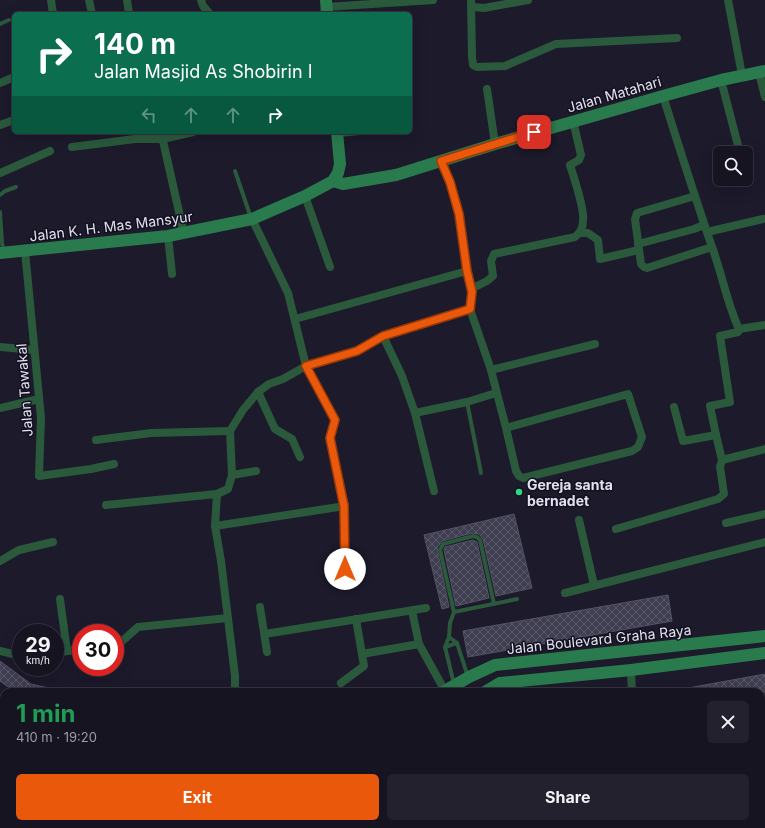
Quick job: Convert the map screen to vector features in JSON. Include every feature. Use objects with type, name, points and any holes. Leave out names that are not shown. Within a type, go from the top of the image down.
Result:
[{"type":"main road","name":"Jalan Matahari","points":[[333,181],[343,184],[396,176],[495,144],[574,121],[721,80],[762,72]]},
{"type":"main road","points":[[333,181],[338,173],[340,164],[337,134]]},
{"type":"main road","name":"Jalan K. H. Mas Mansyur","points":[[2,252],[25,251],[184,234],[252,219],[305,196],[333,181]]},
{"type":"main road","name":"Jalan Boulevard Graha Raya","points":[[449,688],[468,677],[495,665],[765,636]]},
{"type":"main road","points":[[492,688],[500,683],[631,670],[765,653]]},
{"type":"main road","points":[[495,665],[500,683]]},
{"type":"street","points":[[51,0],[53,12]]},
{"type":"street","points":[[89,0],[92,12]]},
{"type":"street","points":[[127,0],[130,12]]},
{"type":"street","points":[[201,0],[203,6],[208,12]]},
{"type":"street","points":[[326,7],[434,0]]},
{"type":"street","points":[[528,0],[484,8],[471,4],[473,65],[477,67],[505,66],[556,44],[677,38]]},
{"type":"street","points":[[728,0],[742,75]]},
{"type":"street","points":[[762,72],[765,96]]},
{"type":"street","points":[[0,83],[12,78]]},
{"type":"street","points":[[721,80],[738,146]]},
{"type":"street","points":[[487,89],[495,144]]},
{"type":"street","points":[[663,96],[733,315],[739,329]]},
{"type":"street","points":[[0,126],[12,121]]},
{"type":"street","points":[[471,289],[487,281],[493,276],[491,261],[494,254],[575,237],[580,233],[584,220],[579,194],[570,165],[579,160],[581,156],[574,121]]},
{"type":"street","points":[[72,147],[172,134]]},
{"type":"street","points":[[162,135],[184,234]]},
{"type":"street","points":[[0,173],[50,151]]},
{"type":"street","points":[[441,161],[450,182],[459,214],[467,271],[472,292],[470,309],[491,370],[516,471],[519,476],[523,478],[632,451],[638,447],[642,437],[628,394],[506,428]]},
{"type":"street","points":[[305,196],[330,267]]},
{"type":"street","points":[[695,196],[637,213],[635,219],[642,264],[647,268],[712,247]]},
{"type":"street","points":[[252,219],[288,293],[306,366],[335,420],[330,438],[344,506],[345,569]]},
{"type":"street","points":[[580,233],[588,233],[598,240],[600,259],[694,229],[763,219]]},
{"type":"street","points":[[168,236],[172,274]]},
{"type":"street","name":"Jalan Tawakal","points":[[25,251],[41,425],[39,476],[91,469],[114,464]]},
{"type":"street","points":[[295,319],[467,271]]},
{"type":"street","points":[[106,505],[217,494],[228,489],[232,475],[230,431],[243,410],[258,392],[269,384],[283,379],[306,366],[357,351],[383,336],[470,309]]},
{"type":"street","points":[[616,528],[718,499],[724,494],[720,467],[722,460],[710,406],[730,402],[720,336],[738,332],[739,329],[765,324]]},
{"type":"street","points":[[383,336],[402,376],[415,413],[434,491]]},
{"type":"street","points":[[491,370],[594,344]]},
{"type":"street","points":[[0,347],[34,350]]},
{"type":"street","points":[[258,392],[275,429],[292,439],[300,457]]},
{"type":"street","points":[[415,413],[467,402],[496,393]]},
{"type":"street","points":[[0,408],[39,399]]},
{"type":"street","points":[[674,407],[684,441],[716,435]]},
{"type":"street","points":[[96,440],[151,433],[230,431]]},
{"type":"street","points":[[722,460],[765,449]]},
{"type":"street","points":[[232,475],[256,471]]},
{"type":"street","points":[[217,494],[216,526],[235,676],[235,688]]},
{"type":"street","points":[[216,526],[344,506]]},
{"type":"street","points":[[726,523],[765,514]]},
{"type":"street","points":[[579,520],[594,585]]},
{"type":"street","points":[[0,561],[19,550],[53,542]]},
{"type":"street","points":[[565,593],[765,542]]},
{"type":"street","points":[[60,599],[67,651]]},
{"type":"street","points":[[260,608],[267,652]]},
{"type":"street","points":[[265,634],[426,608]]},
{"type":"street","points":[[412,611],[419,644],[446,688]]},
{"type":"street","points":[[124,640],[138,627],[228,618]]},
{"type":"street","points":[[341,683],[364,666],[356,620]]},
{"type":"street","points":[[362,654],[419,644]]},
{"type":"street","points":[[64,652],[72,650]]},
{"type":"street","points":[[0,651],[12,654]]},
{"type":"street","points":[[631,670],[632,688]]},
{"type":"lane","points":[[0,24],[8,20]]},
{"type":"lane","points":[[235,171],[252,219]]},
{"type":"lane","points":[[0,195],[5,190],[16,187]]},
{"type":"lane","points":[[0,212],[2,252]]},
{"type":"lane","points":[[467,402],[481,473]]},
{"type":"lane","points":[[447,688],[446,647],[449,637],[450,623],[454,612],[440,550],[443,544],[473,536],[480,540],[494,604]]},
{"type":"lane","points":[[454,612],[517,599]]},
{"type":"lane","points":[[449,637],[457,643],[468,677]]},
{"type":"lane","points":[[446,647],[457,643]]},
{"type":"building","points":[[514,514],[532,588],[496,596],[483,539],[479,534],[472,533],[442,541],[437,548],[449,607],[442,609],[424,535]]},
{"type":"building","points":[[473,540],[477,542],[489,598],[456,606],[444,550],[445,547]]},
{"type":"building","points":[[668,595],[672,621],[468,657],[463,631]]},
{"type":"building","points":[[0,661],[12,670],[12,676],[20,676],[31,684],[49,688],[10,688],[0,681]]},
{"type":"building","points":[[765,674],[765,688],[688,688]]},
{"type":"place","name":"Gereja santa bernadet","points":[[519,492]]},
{"type":"route","points":[[345,569],[344,506],[330,438],[335,420],[306,366],[357,351],[383,336],[470,309],[472,292],[467,271],[459,214],[450,182],[441,161],[534,132]]}]
